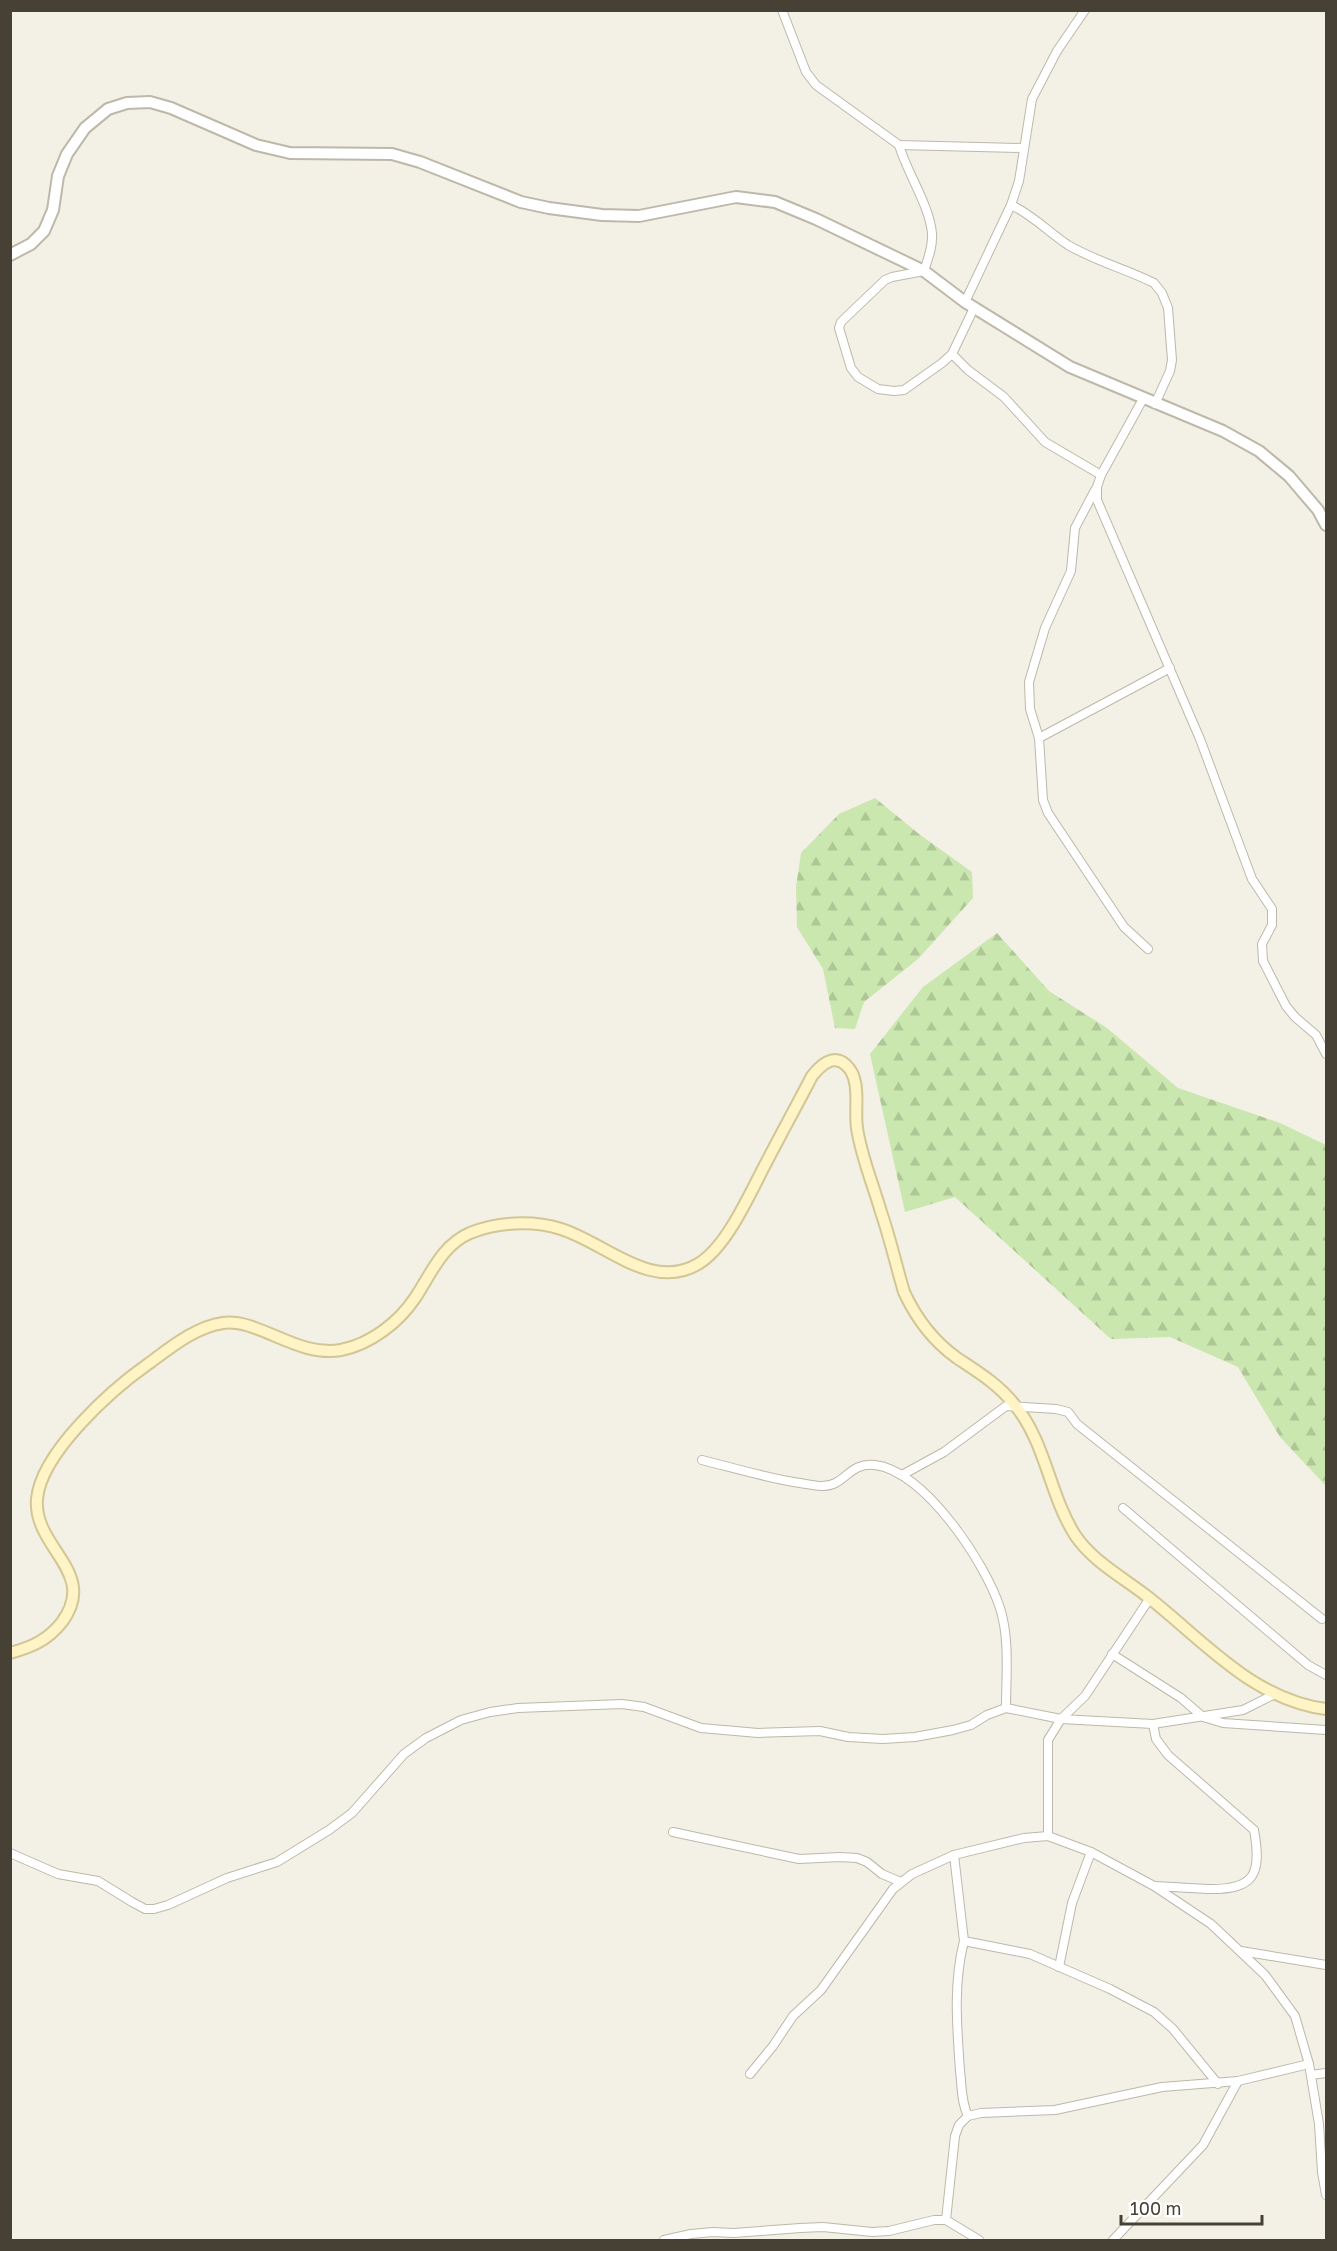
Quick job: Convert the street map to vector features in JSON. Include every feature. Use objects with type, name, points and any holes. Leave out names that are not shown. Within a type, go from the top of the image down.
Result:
[{"type":"main road","points":[[10,1653],[41,1642],[56,1630],[73,1602],[69,1571],[51,1547],[37,1516],[38,1488],[53,1459],[86,1416],[130,1376],[182,1340],[225,1322],[253,1328],[308,1348],[332,1351],[355,1346],[374,1337],[399,1317],[413,1301],[444,1252],[457,1240],[487,1228],[507,1224],[554,1227],[580,1237],[637,1266],[656,1272],[671,1272],[699,1264],[732,1228],[812,1076],[819,1066],[828,1061],[837,1061],[846,1065],[852,1074],[857,1127],[904,1292],[913,1311],[923,1326],[956,1357],[1002,1390],[1016,1406],[1035,1436],[1066,1519],[1076,1537],[1088,1551],[1150,1598],[1216,1656],[1275,1694],[1303,1705],[1326,1709]]},
{"type":"street","points":[[782,10],[806,72],[816,85],[899,145],[1023,148]]},
{"type":"street","points":[[924,271],[885,280],[841,322],[839,333],[851,368],[858,377],[878,389],[904,390],[952,354],[969,305],[1019,181],[1032,99],[1057,51],[1085,10]]},
{"type":"street","points":[[10,255],[31,244],[44,231],[52,210],[58,176],[67,154],[85,128],[108,109],[127,103],[150,102],[171,108],[256,145],[290,153],[392,154],[420,162],[521,201],[549,208],[602,215],[639,216],[736,197],[775,202],[816,219],[924,271],[969,305],[1070,367],[1223,431],[1259,451],[1289,476],[1318,510],[1326,525]]},
{"type":"street","points":[[899,145],[932,233],[924,271]]},
{"type":"street","points":[[1011,205],[1035,219],[1044,229],[1070,246],[1154,283],[1162,293],[1168,308],[1172,360],[1170,371],[1155,404]]},
{"type":"street","points":[[952,354],[968,370],[1004,397],[1045,442],[1101,475]]},
{"type":"street","points":[[1143,399],[1075,528],[1071,571],[1042,637],[1029,682],[1030,709],[1039,738],[1043,800],[1048,813],[1124,927],[1148,949]]},
{"type":"street","points":[[1096,488],[1097,500],[1200,739],[1252,879],[1272,909],[1272,925],[1262,944],[1263,961],[1286,1006],[1316,1035],[1326,1054]]},
{"type":"street","points":[[1039,738],[1170,668]]},
{"type":"street","points":[[902,1475],[944,1452],[1000,1409],[1016,1406],[1068,1412],[1077,1424],[1322,1619]]},
{"type":"street","points":[[702,1460],[784,1480],[822,1486],[836,1484],[856,1467],[873,1465],[886,1467],[915,1485],[945,1515],[978,1560],[1001,1609],[1005,1635],[1006,1708]]},
{"type":"street","points":[[1123,1508],[1308,1665],[1326,1675]]},
{"type":"street","points":[[1048,1836],[1048,1740],[1061,1719],[1085,1696],[1150,1598]]},
{"type":"street","points":[[1112,1654],[1181,1698],[1203,1717],[1223,1724],[1326,1730]]},
{"type":"street","points":[[10,1853],[58,1874],[98,1881],[145,1909],[153,1909],[227,1878],[277,1862],[330,1830],[352,1813],[404,1754],[426,1738],[461,1720],[490,1712],[566,1705],[621,1704],[644,1707],[701,1728],[758,1733],[820,1731],[848,1737],[883,1739],[915,1737],[953,1730],[971,1725],[987,1715],[1006,1708],[1061,1719],[1153,1724],[1243,1710],[1275,1694]]},
{"type":"street","points":[[1153,1724],[1156,1739],[1168,1755],[1254,1830],[1258,1854],[1255,1871],[1242,1886],[1226,1889],[1154,1886]]},
{"type":"street","points":[[673,1832],[799,1859],[857,1858],[867,1862],[882,1874],[901,1882]]},
{"type":"street","points":[[750,2074],[773,2046],[793,2016],[821,1990],[893,1889],[901,1882],[912,1874],[954,1855],[1024,1838],[1048,1836],[1091,1852],[1154,1886],[1211,1924],[1265,1975],[1295,2016],[1309,2064],[1319,2124],[1326,2195]]},
{"type":"street","points":[[1059,1967],[1072,1903],[1091,1852]]},
{"type":"street","points":[[954,1855],[964,1941],[958,1983],[957,2026],[963,2097],[968,2116]]},
{"type":"street","points":[[964,1941],[1030,1954],[1110,1989],[1154,2012],[1168,2024],[1218,2084]]},
{"type":"street","points":[[1240,1951],[1326,1965]]},
{"type":"street","points":[[946,2220],[955,2136],[959,2125],[968,2116],[981,2113],[1055,2110],[1162,2087],[1238,2081],[1309,2064]]},
{"type":"street","points":[[1311,2075],[1326,2073]]},
{"type":"street","points":[[1113,2241],[1203,2145],[1238,2081]]},
{"type":"street","points":[[664,2241],[691,2234],[713,2232],[734,2233],[823,2227],[872,2232],[934,2220],[946,2220],[979,2241]]},
{"type":"green space","points":[[875,798],[919,834],[972,872],[973,898],[918,959],[864,1002],[855,1029],[835,1028],[823,969],[797,927],[796,887],[801,853],[839,814]]},
{"type":"green space","points":[[997,933],[1049,991],[1107,1028],[1178,1088],[1280,1123],[1326,1145],[1326,1486],[1280,1437],[1238,1367],[1170,1337],[1111,1339],[955,1197],[905,1212],[870,1054],[923,987]]}]
